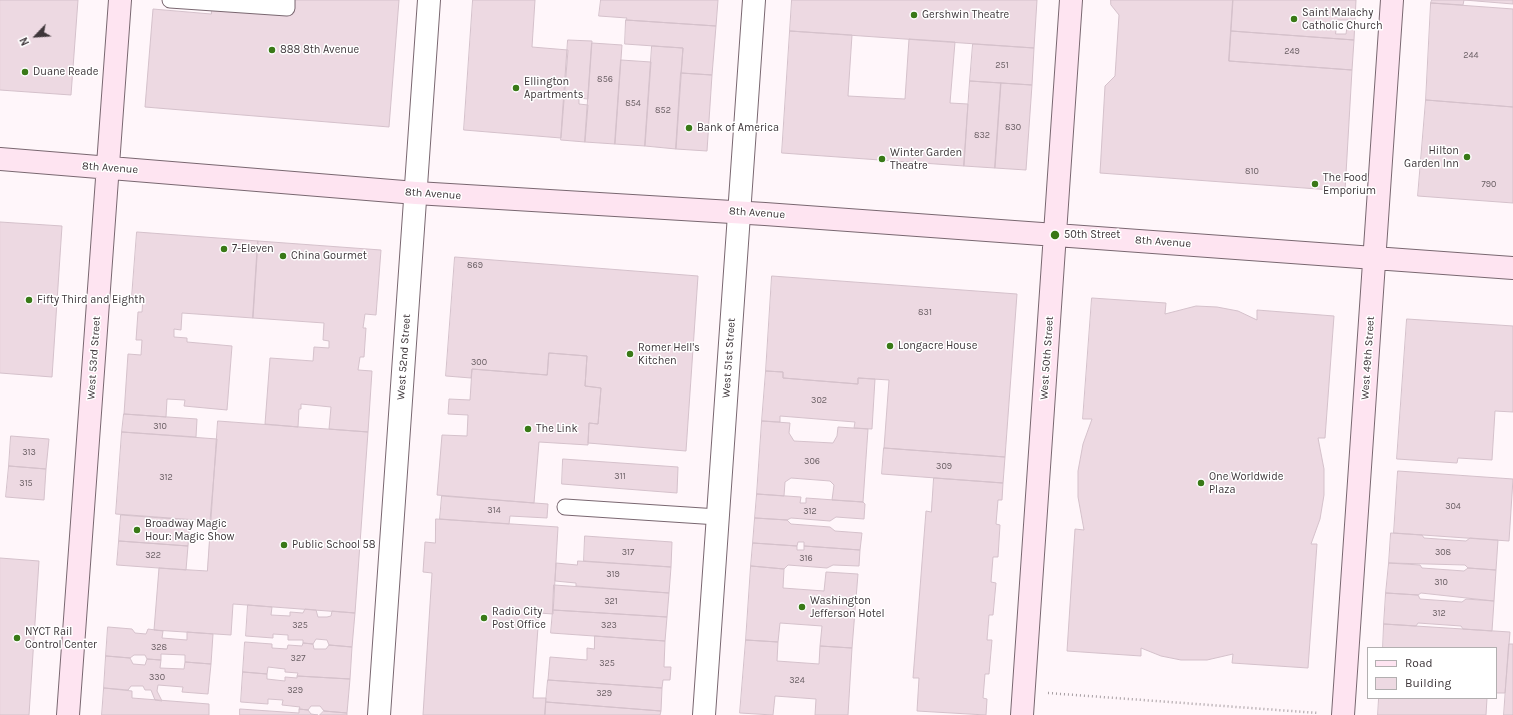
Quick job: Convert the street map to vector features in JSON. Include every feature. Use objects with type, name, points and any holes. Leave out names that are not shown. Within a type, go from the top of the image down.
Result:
[{"type":"main road","name":"West 53rd Street","points":[[68,715],[120,0]]},
{"type":"main road","name":"West 50th Street","points":[[1022,715],[1071,0]]},
{"type":"main road","name":"West 49th Street","points":[[1343,715],[1392,0]]},
{"type":"main road","name":"8th Avenue","points":[[0,159],[416,193],[739,212],[1513,268]]},
{"type":"street","name":"West 52nd Street","points":[[379,715],[429,0]]},
{"type":"street","name":"West 51st Street","points":[[704,715],[754,0]]},
{"type":"lane","points":[[170,0],[287,8],[287,0]]},
{"type":"lane","points":[[565,507],[718,517]]},
{"type":"path","points":[[1024,691],[1321,714]]},
{"type":"building","points":[[0,0],[78,0],[71,95],[0,90]]},
{"type":"building","name":"888 8th Avenue","points":[[212,0],[399,0],[389,127],[145,107],[153,9],[211,14]]},
{"type":"building","name":"Ellington Apartments","points":[[473,0],[535,0],[532,47],[568,50],[561,138],[464,130]]},
{"type":"building","points":[[601,0],[718,0],[716,26],[626,20],[627,18],[599,16]]},
{"type":"building","name":"Gershwin Theatre","points":[[792,0],[1037,0],[1034,48],[790,31]]},
{"type":"building","points":[[1111,0],[1233,0],[1229,61],[1352,70],[1345,191],[1100,173],[1105,86],[1115,76],[1119,15],[1111,5]]},
{"type":"building","name":"Saint Malachy Catholic Church","points":[[1233,0],[1356,0],[1354,40],[1231,31]]},
{"type":"building","points":[[1432,0],[1464,0],[1463,5],[1431,3]]},
{"type":"building","points":[[1464,0],[1513,0],[1513,4]]},
{"type":"building","points":[[1431,3],[1513,9],[1513,107],[1426,100]]},
{"type":"building","points":[[626,20],[716,26],[712,75],[681,73],[683,48],[625,44]]},
{"type":"building","points":[[1337,20],[1348,20],[1346,34],[1336,34]]},
{"type":"building","points":[[790,31],[852,35],[848,96],[905,99],[909,39],[955,42],[950,103],[968,104],[964,166],[782,153]]},
{"type":"building","points":[[1231,31],[1354,40],[1352,70],[1229,61]]},
{"type":"building","points":[[568,40],[592,41],[588,99],[579,98],[579,104],[588,105],[585,142],[561,140]]},
{"type":"building","points":[[592,43],[622,45],[615,144],[585,142]]},
{"type":"building","points":[[973,44],[1034,48],[1032,85],[970,81]]},
{"type":"building","points":[[652,46],[683,48],[676,149],[645,146]]},
{"type":"building","points":[[621,60],[651,62],[645,146],[615,144]]},
{"type":"building","points":[[681,73],[712,75],[707,151],[676,149]]},
{"type":"building","points":[[970,81],[1001,83],[995,168],[964,166]]},
{"type":"building","points":[[1001,83],[1032,85],[1026,170],[995,168]]},
{"type":"building","name":"Hilton Garden Inn","points":[[1426,100],[1513,107],[1513,203],[1418,196]]},
{"type":"building","name":"Fifty Third and Eighth","points":[[0,222],[62,226],[52,377],[0,373]]},
{"type":"building","points":[[137,232],[258,241],[253,318],[182,313],[181,330],[174,329],[174,337],[187,338],[187,342],[232,346],[227,410],[184,406],[185,400],[167,399],[166,417],[124,414],[128,354],[141,355],[142,340],[136,340],[138,312],[142,312],[143,298],[132,297]]},
{"type":"building","points":[[258,241],[381,250],[376,315],[365,314],[363,328],[366,328],[364,357],[360,357],[358,370],[372,371],[368,432],[329,429],[331,407],[301,404],[301,409],[299,409],[298,427],[265,424],[270,358],[313,361],[314,347],[329,348],[329,341],[323,340],[324,323],[253,318]]},
{"type":"building","name":"Romer Hell's Kitchen","points":[[455,257],[698,276],[686,451],[588,443],[589,423],[598,424],[601,388],[585,386],[587,356],[549,353],[547,375],[472,369],[471,378],[446,376]]},
{"type":"building","name":"Longacre House","points":[[772,276],[1017,294],[1005,457],[884,448],[889,380],[858,378],[858,384],[783,378],[783,372],[766,371]]},
{"type":"building","name":"One Worldwide Plaza","points":[[1092,298],[1166,303],[1165,314],[1196,306],[1217,307],[1238,311],[1257,320],[1257,310],[1334,316],[1325,438],[1318,438],[1324,469],[1324,495],[1320,519],[1311,544],[1317,544],[1308,668],[1232,663],[1233,654],[1207,660],[1181,660],[1161,656],[1141,648],[1141,656],[1067,651],[1075,529],[1084,530],[1078,497],[1078,471],[1083,444],[1092,419],[1083,419]]},
{"type":"building","points":[[1407,319],[1513,326],[1513,412],[1495,411],[1492,460],[1458,458],[1457,463],[1397,459]]},
{"type":"building","name":"The Link","points":[[549,353],[587,356],[585,386],[601,388],[598,424],[589,423],[588,445],[539,442],[534,503],[437,495],[442,435],[467,436],[468,415],[448,414],[449,399],[470,400],[472,369],[547,375]]},
{"type":"building","points":[[766,371],[783,372],[783,378],[858,384],[858,378],[875,379],[872,429],[854,428],[855,422],[780,416],[780,422],[762,421]]},
{"type":"building","points":[[124,414],[197,419],[196,437],[122,432]]},
{"type":"building","name":"Public School 58","points":[[218,421],[368,432],[355,613],[233,604],[231,635],[154,630],[159,568],[207,571]]},
{"type":"building","points":[[762,421],[790,423],[789,433],[794,441],[833,443],[837,436],[838,427],[868,429],[863,502],[832,500],[834,485],[830,481],[791,478],[785,482],[784,496],[757,494]]},
{"type":"building","points":[[122,432],[217,439],[210,521],[116,514]]},
{"type":"building","points":[[11,436],[49,439],[46,469],[9,466]]},
{"type":"building","points":[[884,448],[1005,457],[1003,483],[882,474]]},
{"type":"building","points":[[563,459],[678,467],[677,493],[562,484]]},
{"type":"building","points":[[9,466],[46,469],[44,500],[6,497]]},
{"type":"building","points":[[1398,471],[1513,479],[1509,541],[1394,533]]},
{"type":"building","points":[[934,478],[1003,483],[1002,500],[998,500],[996,524],[1000,525],[998,557],[993,557],[991,582],[996,583],[993,615],[989,615],[987,640],[992,640],[989,674],[985,674],[983,698],[987,699],[986,715],[917,711],[919,678],[913,678],[926,511],[931,512]]},
{"type":"building","points":[[757,494],[801,497],[800,503],[806,503],[806,498],[863,502],[865,504],[864,519],[836,517],[830,521],[791,518],[787,520],[755,518]]},
{"type":"building","points":[[442,496],[548,504],[547,518],[510,516],[509,524],[440,519]]},
{"type":"building","points":[[121,515],[190,520],[188,546],[119,541]]},
{"type":"building","points":[[755,518],[787,520],[791,524],[830,527],[835,531],[862,533],[860,550],[804,546],[804,542],[798,542],[797,546],[753,543]]},
{"type":"building","name":"Radio City Post Office","points":[[436,519],[558,527],[553,614],[539,613],[533,698],[546,698],[545,715],[423,715],[432,573],[423,572],[425,542],[435,543]]},
{"type":"building","points":[[1391,533],[1422,535],[1424,538],[1466,541],[1470,538],[1498,540],[1496,570],[1468,568],[1465,565],[1389,563]]},
{"type":"building","points":[[585,536],[672,542],[671,567],[584,561]]},
{"type":"building","points":[[119,541],[188,546],[186,570],[117,565]]},
{"type":"building","points":[[753,543],[797,546],[797,550],[804,550],[804,546],[860,550],[859,566],[833,565],[827,568],[788,565],[784,569],[751,566]]},
{"type":"building","name":"NYCT Rail Control Center","points":[[0,558],[39,561],[29,715],[0,715]]},
{"type":"building","points":[[578,561],[671,567],[669,593],[576,586],[576,583],[555,581],[556,563],[577,565]]},
{"type":"building","points":[[1389,563],[1420,565],[1422,568],[1464,571],[1468,568],[1496,570],[1494,601],[1421,593],[1418,595],[1386,593]]},
{"type":"building","name":"Washington Jefferson Hotel","points":[[751,566],[784,569],[783,588],[824,591],[826,572],[858,574],[852,648],[820,646],[822,626],[780,623],[778,642],[746,640]]},
{"type":"building","points":[[554,585],[669,593],[667,617],[553,610]]},
{"type":"building","points":[[1386,593],[1418,595],[1420,599],[1462,602],[1466,599],[1494,601],[1492,631],[1463,629],[1461,626],[1418,623],[1416,626],[1384,624]]},
{"type":"building","points":[[248,605],[272,607],[271,615],[290,616],[290,612],[303,613],[305,609],[316,610],[318,617],[331,616],[332,611],[355,613],[352,647],[329,645],[327,640],[316,639],[313,644],[303,643],[303,640],[288,640],[288,635],[273,634],[273,638],[246,636]]},
{"type":"building","points":[[553,610],[667,617],[665,641],[551,633]]},
{"type":"building","points":[[1384,624],[1510,632],[1505,693],[1497,693],[1497,647],[1383,647]]},
{"type":"building","points":[[108,627],[132,629],[135,633],[146,634],[148,629],[163,631],[162,638],[187,640],[187,632],[213,634],[211,664],[185,662],[185,655],[161,654],[161,660],[147,659],[145,655],[134,655],[130,658],[106,656]]},
{"type":"building","points":[[595,636],[665,641],[664,667],[671,667],[670,680],[663,680],[662,688],[548,680],[550,657],[587,660],[587,648],[594,649]]},
{"type":"building","points":[[746,640],[778,642],[777,661],[819,664],[820,646],[852,648],[848,715],[815,715],[816,699],[775,696],[773,715],[740,713]]},
{"type":"building","points":[[245,642],[272,644],[272,648],[287,649],[288,645],[302,646],[303,643],[313,644],[314,649],[326,649],[329,645],[352,647],[350,679],[297,676],[298,673],[285,672],[285,669],[268,667],[267,674],[243,672]]},
{"type":"building","points":[[1509,644],[1513,644],[1513,715],[1504,715]]},
{"type":"building","points":[[106,656],[130,658],[133,664],[145,665],[147,659],[161,660],[160,668],[184,669],[185,662],[211,664],[208,694],[182,692],[183,687],[158,685],[157,691],[162,701],[155,700],[151,690],[145,690],[143,686],[131,686],[128,690],[104,688]]},
{"type":"building","points":[[243,672],[267,674],[267,679],[285,681],[285,677],[297,678],[297,676],[350,679],[347,713],[324,711],[320,706],[311,706],[308,710],[299,709],[300,707],[282,705],[283,700],[268,699],[268,704],[241,702]]},
{"type":"building","points":[[548,680],[662,688],[661,711],[546,702]]},
{"type":"building","points":[[104,688],[132,691],[132,698],[209,704],[209,715],[102,715]]},
{"type":"building","points":[[1379,699],[1487,699],[1486,715],[1378,715]]},
{"type":"building","points":[[546,702],[661,711],[660,715],[545,715]]},
{"type":"building","points":[[240,709],[299,713],[299,709],[308,710],[311,714],[318,715],[240,715]]},
{"type":"building","points":[[324,711],[347,713],[347,715],[320,715]]},
{"type":"place","name":"Gershwin Theatre","points":[[914,15]]},
{"type":"place","name":"Saint Malachy Catholic Church","points":[[1294,19]]},
{"type":"place","name":"888 8th Avenue","points":[[272,50]]},
{"type":"place","name":"Duane Reade","points":[[25,72]]},
{"type":"place","name":"Ellington Apartments","points":[[516,88]]},
{"type":"place","name":"Bank of America","points":[[689,128]]},
{"type":"place","name":"Hilton Garden Inn","points":[[1467,157]]},
{"type":"place","name":"Winter Garden Theatre","points":[[882,159]]},
{"type":"place","name":"The Food Emporium","points":[[1315,184]]},
{"type":"place","name":"50th Street","points":[[1055,235]]},
{"type":"place","name":"7-Eleven","points":[[224,249]]},
{"type":"place","name":"China Gourmet","points":[[283,256]]},
{"type":"place","name":"Fifty Third and Eighth","points":[[29,300]]},
{"type":"place","name":"Longacre House","points":[[890,346]]},
{"type":"place","name":"Romer Hell's Kitchen","points":[[630,354]]},
{"type":"place","name":"The Link","points":[[528,429]]},
{"type":"place","name":"One Worldwide Plaza","points":[[1201,483]]},
{"type":"place","name":"Broadway Magic Hour: Magic Show","points":[[137,530]]},
{"type":"place","name":"Public School 58","points":[[284,545]]},
{"type":"place","name":"Washington Jefferson Hotel","points":[[802,607]]},
{"type":"place","name":"Radio City Post Office","points":[[484,618]]},
{"type":"place","name":"NYCT Rail Control Center","points":[[17,638]]}]
